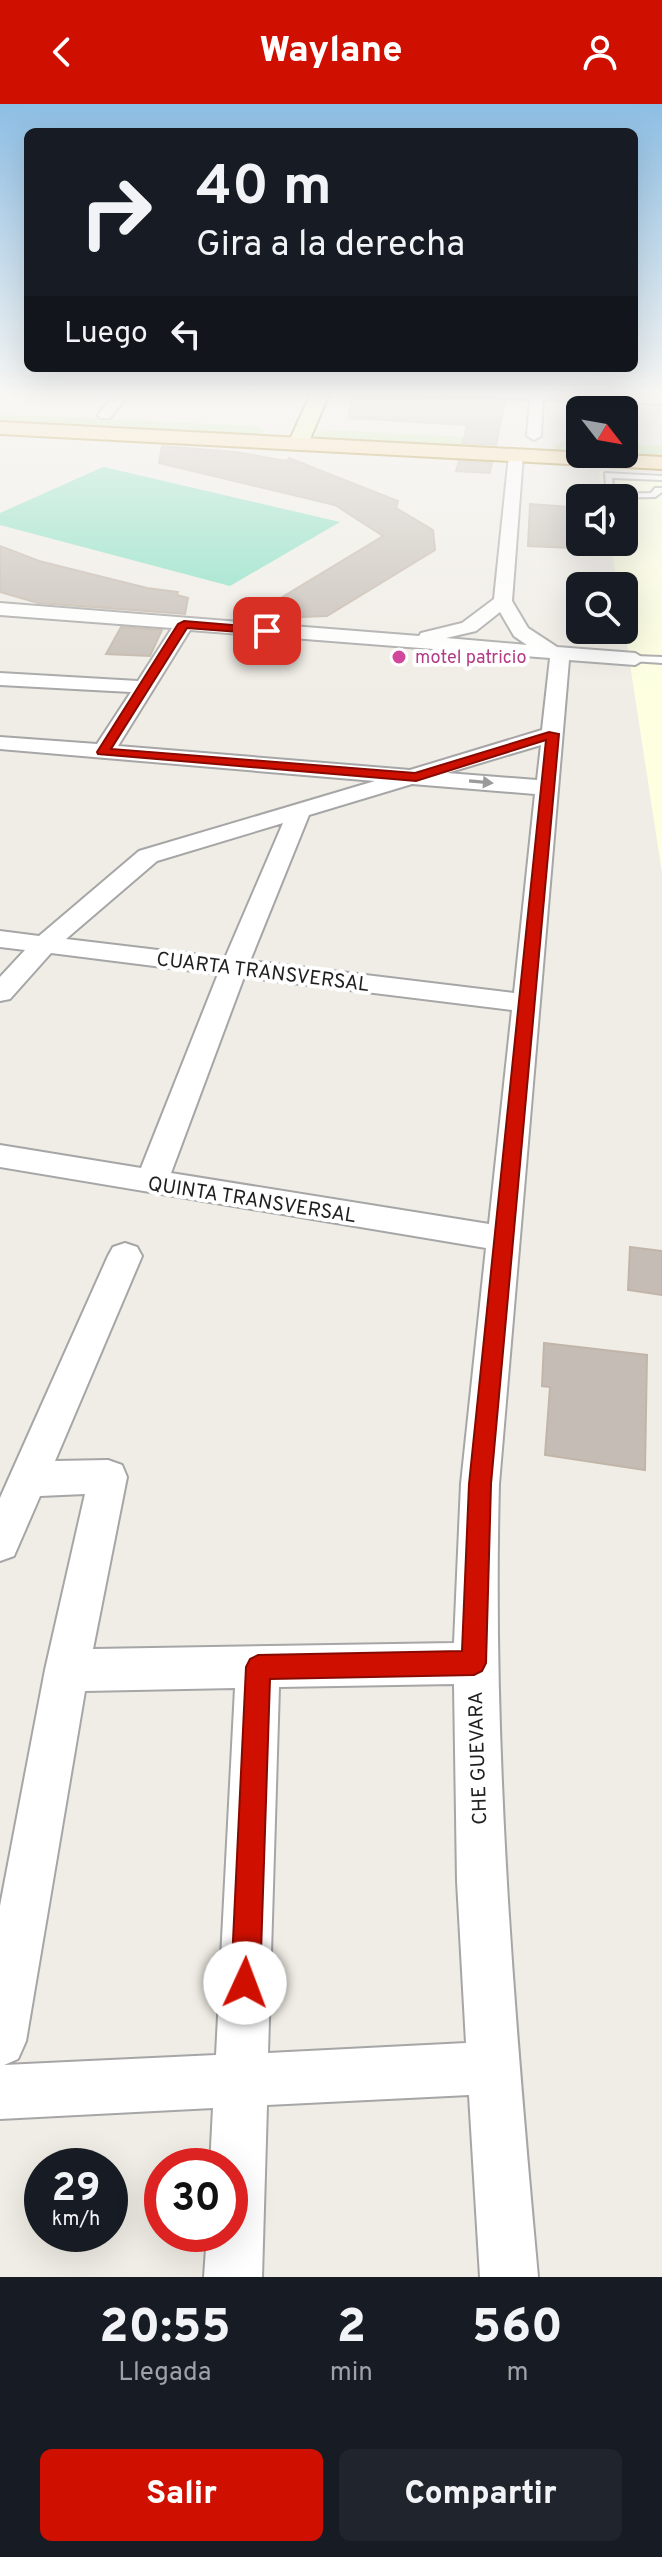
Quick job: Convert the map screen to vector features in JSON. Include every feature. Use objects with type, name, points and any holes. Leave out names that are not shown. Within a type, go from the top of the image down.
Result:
[{"type":"street","points":[[513,492],[503,601],[521,632],[560,655]]},
{"type":"street","points":[[379,640],[446,635],[469,627],[503,601]]},
{"type":"street","points":[[0,631],[8,610],[635,659]]},
{"type":"street","points":[[103,752],[184,624]]},
{"type":"street","name":"CHE GUEVARA","points":[[509,2277],[481,1878],[474,1663],[480,1484],[560,655]]},
{"type":"street","points":[[0,679],[142,687]]},
{"type":"street","points":[[0,993],[45,944],[148,856],[553,734]]},
{"type":"street","points":[[0,743],[547,788]]},
{"type":"street","points":[[151,1183],[234,968],[299,812]]},
{"type":"street","name":"CUARTA TRANSVERSAL","points":[[0,939],[527,1003]]},
{"type":"street","name":"QUINTA TRANSVERSAL","points":[[0,1156],[504,1239]]},
{"type":"street","points":[[0,1543],[125,1256]]},
{"type":"street","points":[[0,2041],[67,1670],[108,1477],[28,1479]]},
{"type":"street","points":[[67,1670],[474,1663]]},
{"type":"street","points":[[233,2277],[258,1667]]},
{"type":"street","points":[[0,2092],[493,2068]]},
{"type":"lane","points":[[610,492],[610,496],[655,495],[655,492]]},
{"type":"lane","points":[[635,659],[662,660]]},
{"type":"shaded area","points":[[638,492],[662,492],[662,873],[627,644],[638,644],[638,572],[615,572],[613,556],[638,556]]},
{"type":"green space","points":[[46,492],[212,492],[340,522],[230,586],[0,525],[0,513]]},
{"type":"building","points":[[282,492],[376,492],[398,501],[396,508],[433,530],[435,550],[327,616],[246,619],[383,536],[335,505]]},
{"type":"building","points":[[530,504],[566,507],[566,548],[528,546]]},
{"type":"building","points":[[0,546],[39,561],[147,588],[178,592],[177,595],[188,598],[185,614],[38,603],[0,592]]},
{"type":"building","points":[[121,627],[162,630],[150,656],[106,654]]},
{"type":"building","points":[[630,1247],[662,1251],[662,1295],[628,1290]]},
{"type":"building","points":[[544,1343],[647,1355],[645,1470],[545,1455],[550,1387],[542,1386]]},
{"type":"place","name":"motel patricio","points":[[399,657]]},
{"type":"route","points":[[245,1983],[258,1667],[474,1663],[474,1582],[480,1484],[553,734],[416,777],[103,752],[184,624],[267,631]]}]
